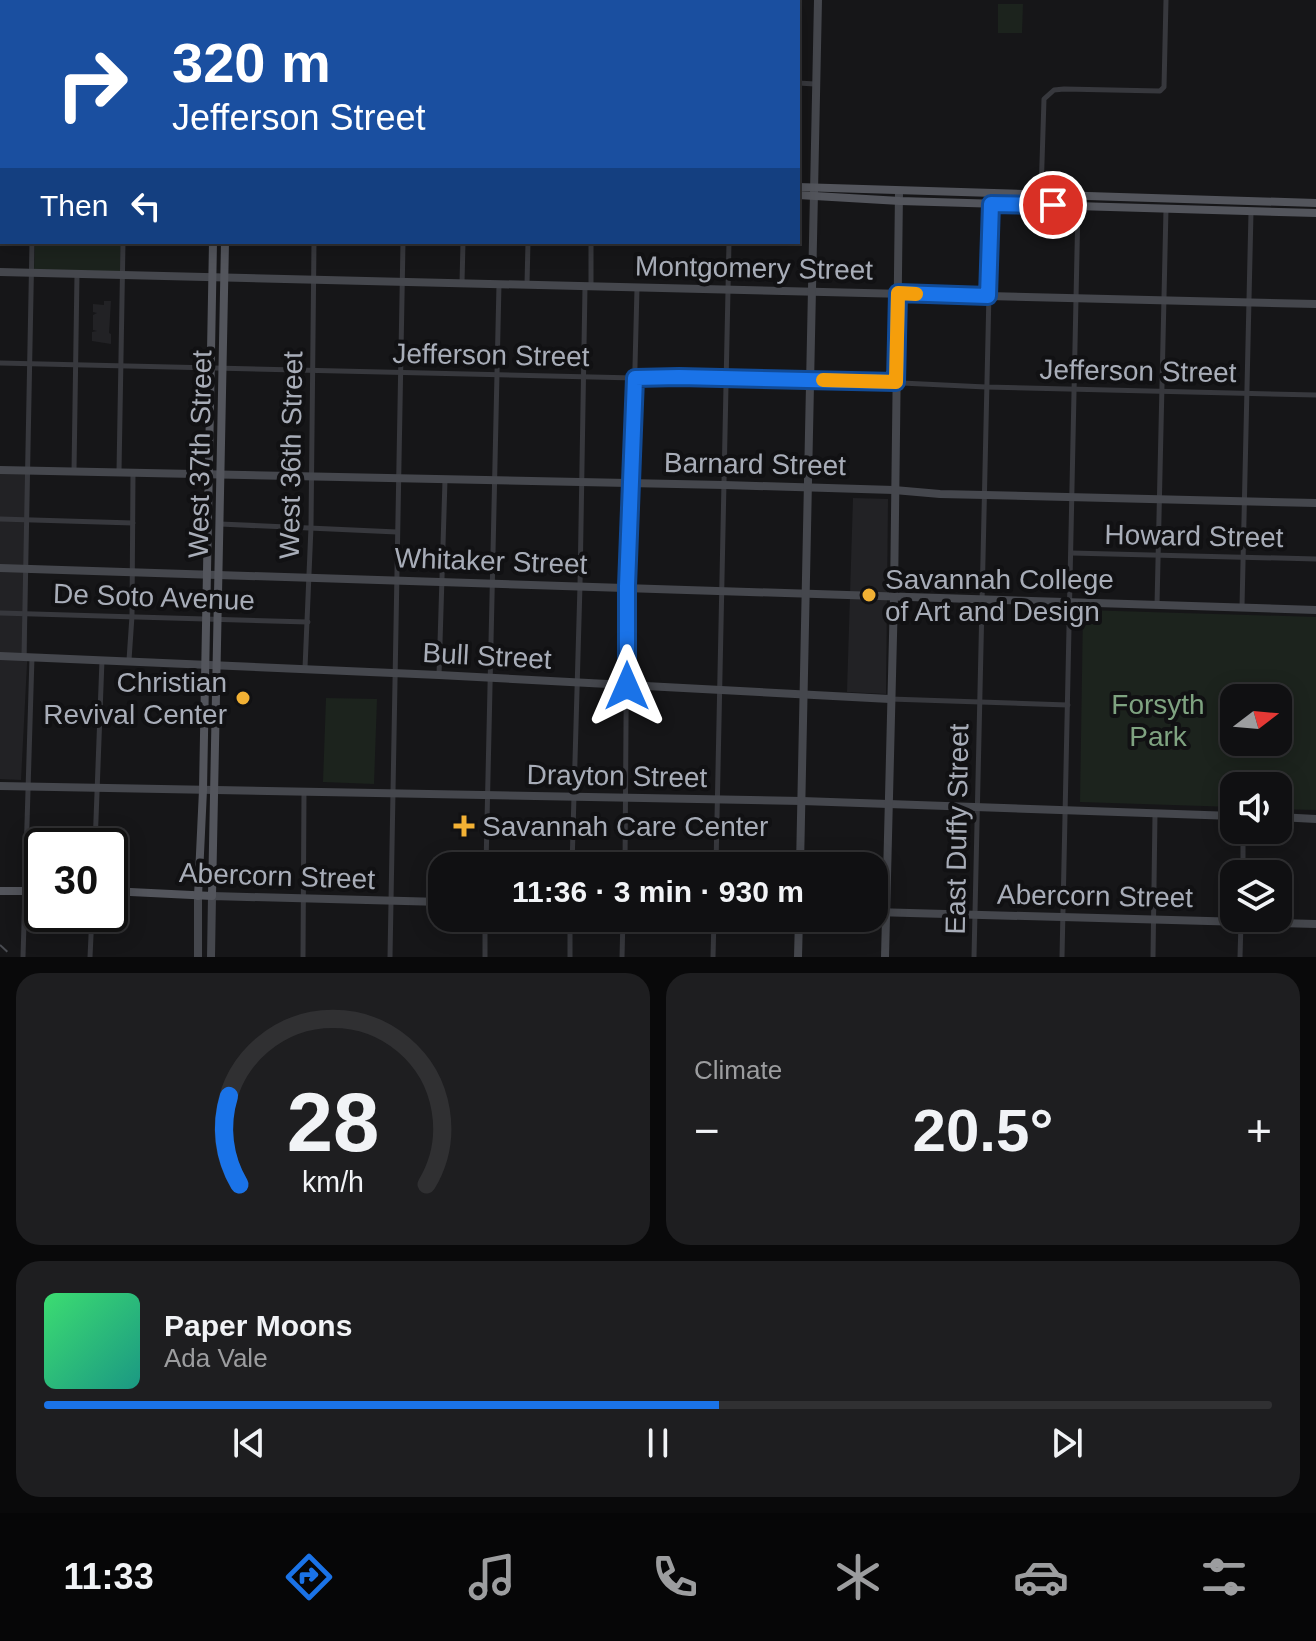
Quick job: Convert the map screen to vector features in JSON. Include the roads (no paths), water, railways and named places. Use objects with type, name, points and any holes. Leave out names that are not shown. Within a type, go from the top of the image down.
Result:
[{"type":"main road","points":[[800,852],[818,0]]},
{"type":"main road","points":[[800,188],[814,192]]},
{"type":"main road","points":[[800,195],[814,192],[991,204],[1316,213]]},
{"type":"main road","points":[[899,197],[1041,194],[1316,203]]},
{"type":"main road","points":[[888,852],[899,197]]},
{"type":"main road","name":"West 37th Street","points":[[198,896],[203,790],[213,244]]},
{"type":"main road","name":"West 37th Street","points":[[212,896],[225,244]]},
{"type":"main road","name":"Montgomery Street","points":[[0,272],[1316,304]]},
{"type":"main road","name":"Barnard Street","points":[[0,470],[807,487],[984,495],[1316,503]]},
{"type":"main road","name":"Whitaker Street","points":[[0,568],[1316,610]]},
{"type":"main road","name":"Bull Street","points":[[0,656],[489,677],[890,699]]},
{"type":"main road","name":"Drayton Street","points":[[0,786],[802,801],[1220,815]]},
{"type":"main road","points":[[1292,818],[1316,819]]},
{"type":"main road","points":[[0,891],[24,892]]},
{"type":"main road","name":"Abercorn Street","points":[[128,892],[428,902]]},
{"type":"main road","points":[[198,896],[198,957]]},
{"type":"main road","points":[[211,957],[212,896]]},
{"type":"main road","name":"Abercorn Street","points":[[888,912],[1220,920]]},
{"type":"main road","name":"Abercorn Street","points":[[1292,923],[1316,924]]},
{"type":"main road","points":[[798,957],[799,932]]},
{"type":"main road","points":[[885,957],[886,932]]},
{"type":"street","points":[[1041,194],[1044,99],[1054,90],[1064,89],[1160,91],[1164,87],[1166,0]]},
{"type":"street","points":[[800,83],[815,84]]},
{"type":"street","points":[[1062,957],[1078,196]]},
{"type":"street","name":"East Duffy Street","points":[[974,957],[991,204]]},
{"type":"street","points":[[1157,606],[1166,209]]},
{"type":"street","points":[[1242,608],[1251,212]]},
{"type":"street","points":[[26,828],[26,613],[32,244]]},
{"type":"street","points":[[119,473],[123,244]]},
{"type":"street","name":"West 36th Street","points":[[305,669],[311,527],[314,244]]},
{"type":"street","points":[[390,957],[403,244]]},
{"type":"street","points":[[462,284],[463,244]]},
{"type":"street","points":[[527,285],[528,244]]},
{"type":"street","points":[[572,852],[583,377],[591,244]]},
{"type":"street","points":[[716,852],[729,244]]},
{"type":"street","points":[[74,472],[77,274]]},
{"type":"street","points":[[486,852],[499,284]]},
{"type":"street","points":[[625,852],[627,586],[637,288]]},
{"type":"street","name":"Jefferson Street","points":[[0,363],[583,377],[811,379],[986,387],[1316,395]]},
{"type":"street","points":[[129,660],[133,473]]},
{"type":"street","points":[[439,675],[445,479]]},
{"type":"street","points":[[0,519],[133,523]]},
{"type":"street","points":[[220,524],[397,532]]},
{"type":"street","name":"Howard Street","points":[[1071,553],[1316,559]]},
{"type":"street","name":"De Soto Avenue","points":[[0,613],[308,622]]},
{"type":"street","points":[[96,828],[102,659]]},
{"type":"street","name":"Bull Street","points":[[890,699],[1068,708]]},
{"type":"street","points":[[303,957],[304,792]]},
{"type":"street","points":[[1153,957],[1155,813]]},
{"type":"street","points":[[23,957],[24,892]]},
{"type":"street","points":[[90,957],[91,932]]},
{"type":"street","points":[[485,932],[485,957]]},
{"type":"street","points":[[570,932],[570,957]]},
{"type":"street","points":[[622,957],[623,932]]},
{"type":"street","points":[[713,957],[714,932]]},
{"type":"street","points":[[1240,957],[1241,932]]},
{"type":"railway","points":[[0,945],[13,957]]},
{"type":"place","name":"Savannah College of Art and Design","points":[[869,595]]},
{"type":"place","name":"Christian Revival Center","points":[[243,698]]},
{"type":"place","name":"Savannah Care Center","points":[[464,826]]},
{"type":"park label","name":"Forsyth Park","points":[[1158,720]]}]
